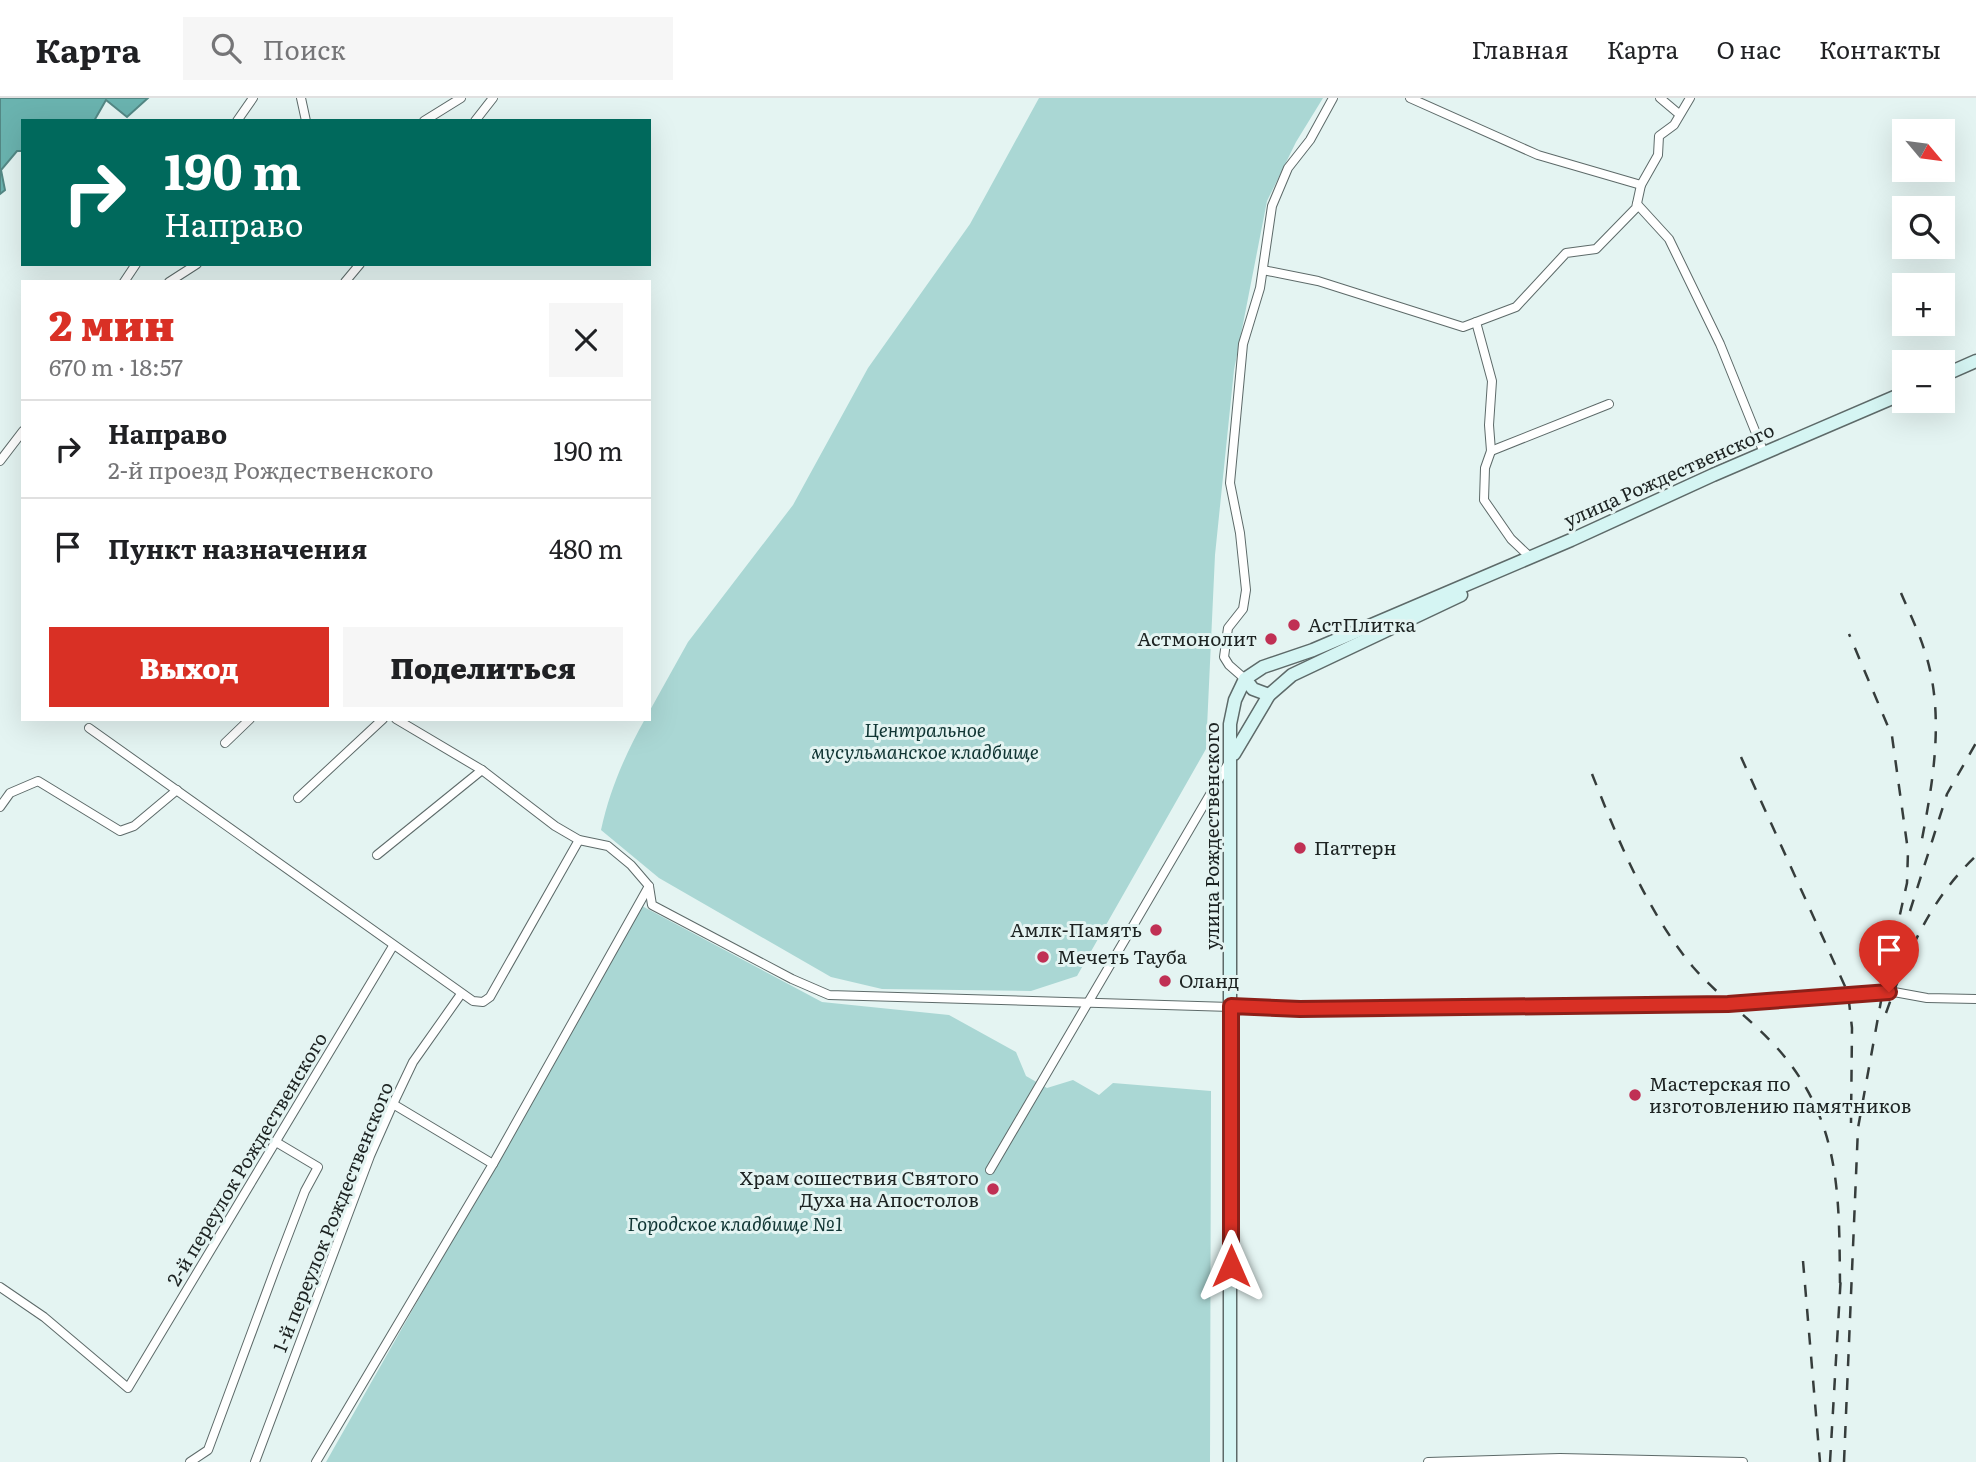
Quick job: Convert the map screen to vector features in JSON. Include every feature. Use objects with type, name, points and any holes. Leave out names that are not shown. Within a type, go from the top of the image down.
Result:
[{"type":"main road","points":[[1955,371],[1976,362]]},
{"type":"main road","name":"улица Рождественского","points":[[1230,1462],[1233,756],[1230,724],[1235,699],[1245,679],[1263,667],[1313,650],[1571,540],[1892,398]]},
{"type":"main road","points":[[1245,679],[1253,689],[1273,691],[1297,673],[1571,540]]},
{"type":"main road","points":[[1233,756],[1279,678],[1263,667]]},
{"type":"street","points":[[238,119],[253,98]]},
{"type":"street","points":[[301,98],[306,119]]},
{"type":"street","points":[[444,108],[450,98]]},
{"type":"street","points":[[427,119],[461,98]]},
{"type":"street","points":[[477,119],[493,98]]},
{"type":"street","points":[[1245,679],[1228,665],[1224,657],[1228,628],[1243,609],[1246,590],[1240,533],[1230,483],[1242,344],[1263,270],[1272,206],[1288,168],[1310,140],[1333,98]]},
{"type":"street","points":[[1410,98],[1538,155],[1641,185]]},
{"type":"street","points":[[1660,98],[1679,114]]},
{"type":"street","points":[[1263,270],[1318,281],[1464,327],[1516,307],[1566,253],[1596,249],[1637,204],[1641,185],[1658,155],[1659,136],[1674,125],[1690,98]]},
{"type":"street","points":[[1637,204],[1669,239],[1720,344],[1763,453]]},
{"type":"street","points":[[172,280],[194,266]]},
{"type":"street","points":[[347,280],[357,266]]},
{"type":"street","points":[[1476,322],[1492,381],[1489,425],[1492,451],[1485,468],[1484,499],[1511,539],[1530,557]]},
{"type":"street","points":[[1492,451],[1609,404]]},
{"type":"street","points":[[0,461],[21,434]]},
{"type":"street","points":[[225,743],[248,721]]},
{"type":"street","points":[[298,798],[381,721]]},
{"type":"street","points":[[399,721],[482,770],[555,826],[579,840],[607,846],[631,865],[649,886],[652,905],[792,979],[829,995],[1300,1009],[1728,1004],[1883,990],[1927,998],[1976,999]]},
{"type":"street","points":[[89,728],[473,1001],[483,1002],[490,998],[579,840]]},
{"type":"street","points":[[990,1170],[1086,1002],[1233,756]]},
{"type":"street","points":[[377,855],[482,770]]},
{"type":"street","points":[[0,807],[10,793],[38,781],[120,831],[134,826],[177,790]]},
{"type":"street","points":[[316,1462],[493,1164],[649,886]]},
{"type":"street","name":"2-й переулок Рождественского","points":[[0,1287],[44,1317],[128,1388],[393,946]]},
{"type":"street","name":"1-й переулок Рождественского","points":[[255,1462],[370,1156],[413,1062],[461,994]]},
{"type":"street","points":[[393,1104],[493,1164]]},
{"type":"street","points":[[190,1462],[208,1450],[276,1264],[305,1191],[318,1167],[276,1142]]},
{"type":"street","points":[[1428,1462],[1743,1462]]},
{"type":"green space","name":"Центральное мусульманское кладбище","points":[[1039,98],[1323,98],[1296,142],[1267,201],[1234,370],[1215,555],[1206,749],[1077,976],[1031,991],[882,989],[831,977],[659,878],[601,830],[625,759],[644,721],[651,721],[651,708],[688,642],[793,505],[868,368],[970,224]]},
{"type":"green space","name":"Городское кладбище №1","points":[[642,906],[822,1002],[949,1015],[1016,1052],[1026,1076],[1047,1088],[1073,1080],[1099,1095],[1113,1083],[1211,1091],[1210,1462],[326,1462]]},
{"type":"shaded area","points":[[0,98],[148,98],[127,117],[106,100],[95,119],[21,119],[21,151],[17,151],[1,170],[5,190],[0,194]]},
{"type":"railway","points":[[1901,593],[1924,649],[1934,696],[1936,720],[1933,768],[1922,839]]},
{"type":"railway","points":[[1844,1462],[1858,1128],[1883,990],[1907,883],[1908,851],[1892,736],[1849,634]]},
{"type":"railway","points":[[1910,911],[1947,794],[1976,743]]},
{"type":"railway","points":[[1741,757],[1848,993],[1852,1028],[1851,1123]]},
{"type":"railway","points":[[1592,774],[1635,875],[1676,945],[1704,979],[1784,1056],[1803,1082],[1817,1109],[1827,1136],[1837,1192],[1840,1283]]},
{"type":"railway","points":[[1886,1013],[1902,970],[1933,909],[1945,890],[1976,856]]},
{"type":"railway","points":[[1803,1261],[1820,1462]]},
{"type":"railway","points":[[1830,1462],[1841,1274]]},
{"type":"place","name":"АстПлитка","points":[[1294,625]]},
{"type":"place","name":"Астмонолит","points":[[1271,639]]},
{"type":"place","name":"Паттерн","points":[[1300,848]]},
{"type":"place","name":"Амлк-Память","points":[[1156,930]]},
{"type":"place","name":"Мечеть Тауба","points":[[1043,957]]},
{"type":"place","name":"Оланд","points":[[1165,981]]},
{"type":"place","name":"Мастерская по изготовлению памятников","points":[[1635,1095]]},
{"type":"place","name":"Храм сошествия Святого Духа на Апостолов","points":[[993,1189]]},
{"type":"route","points":[[1231,1266],[1231,1006],[1300,1009],[1728,1004],[1841,996],[1883,990],[1889,992]]}]
